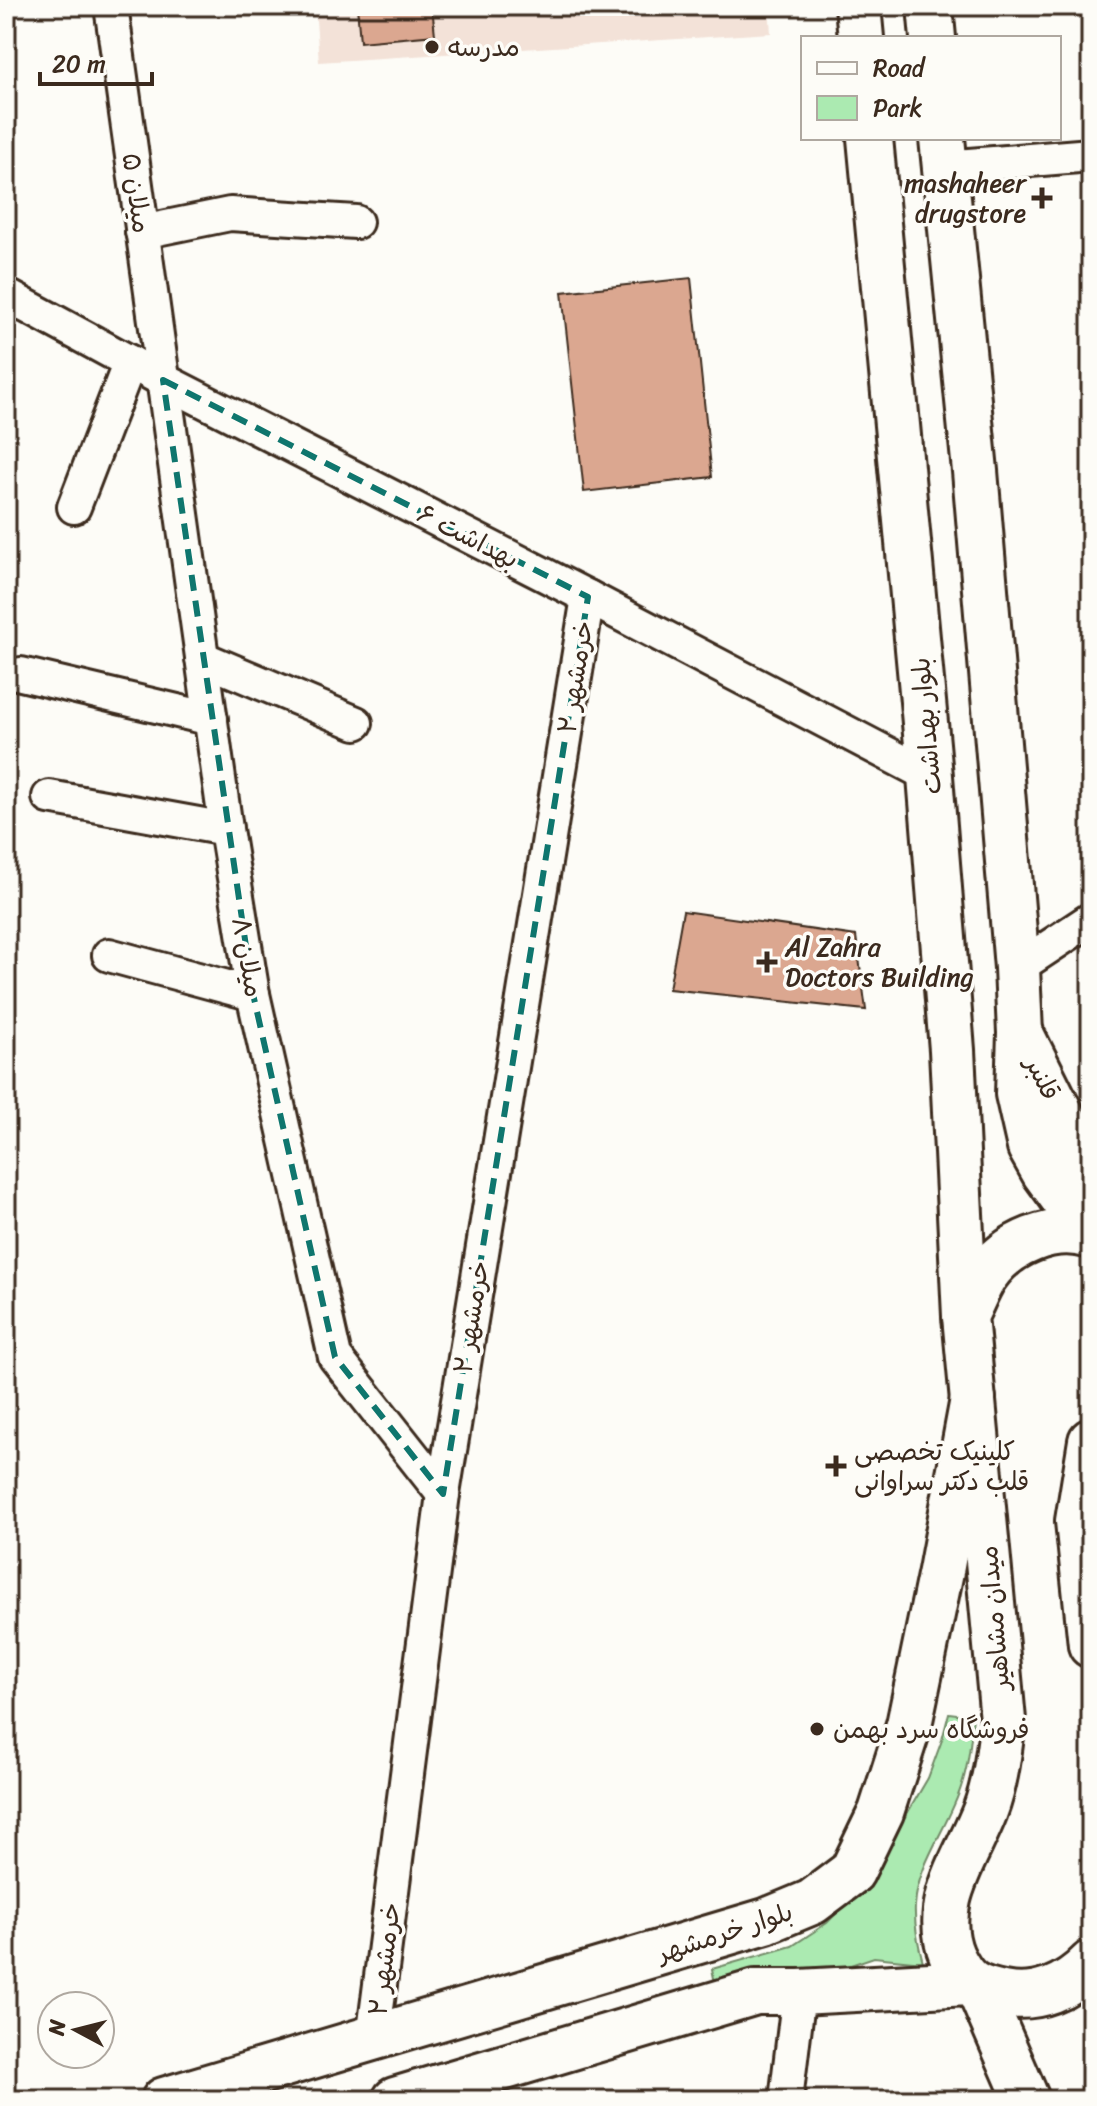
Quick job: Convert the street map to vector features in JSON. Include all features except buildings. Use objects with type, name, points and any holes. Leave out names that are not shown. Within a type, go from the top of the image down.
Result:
[{"type":"main road","points":[[858,6],[861,36]]},
{"type":"main road","points":[[930,6],[933,36]]},
{"type":"main road","name":"بلوار بهداشت","points":[[870,140],[930,776],[952,1050],[965,1316]]},
{"type":"main road","points":[[943,153],[975,471],[1017,968],[1020,1033],[1018,1094],[1030,1147],[1044,1172],[1090,1235]]},
{"type":"main road","name":"قلنبر","points":[[1020,1033],[1073,1138],[1091,1164]]},
{"type":"main road","points":[[965,1316],[985,1276],[1022,1243],[1054,1233],[1090,1235]]},
{"type":"main road","name":"میدان مشاهیر","points":[[965,1316],[1003,1720],[997,1766],[986,1810],[961,1863],[944,1914],[949,1949],[957,1966],[974,1985]]},
{"type":"main road","name":"بلوار خرمشهر","points":[[164,2100],[766,1921],[812,1902],[852,1872],[881,1812],[909,1725],[973,1399]]},
{"type":"main road","points":[[1091,1441],[1078,1521],[1091,1645]]},
{"type":"main road","points":[[395,2100],[756,1992],[974,1985],[1012,1996],[1036,1994],[1061,1988],[1091,1963]]},
{"type":"main road","points":[[974,1985],[1027,2100]]},
{"type":"main road","points":[[368,2100],[373,2039]]},
{"type":"street","name":"میلان ۵","points":[[111,6],[163,380]]},
{"type":"street","points":[[943,153],[1091,155]]},
{"type":"street","points":[[142,232],[230,214],[356,222]]},
{"type":"street","name":"بهداشت ۶","points":[[6,295],[163,380],[930,776]]},
{"type":"street","points":[[74,507],[130,362]]},
{"type":"street","name":"میلان ۸","points":[[163,380],[226,829],[253,994],[335,1357],[443,1494]]},
{"type":"street","name":"خرمشهر ۲","points":[[373,2039],[443,1494],[588,597]]},
{"type":"street","points":[[202,658],[356,723]]},
{"type":"street","points":[[21,674],[211,719]]},
{"type":"street","points":[[49,797],[226,829]]},
{"type":"street","points":[[1017,968],[1091,919]]},
{"type":"street","points":[[109,955],[253,994]]},
{"type":"street","points":[[786,2100],[799,1992]]},
{"type":"highlighted area","points":[[163,380],[588,597],[443,1494],[335,1357],[253,994]]},
{"type":"shaded area","name":"مدرسه","points":[[315,6],[769,6],[771,33],[319,62]]},
{"type":"green space","points":[[949,1713],[973,1716],[962,1784],[917,1890],[915,1920],[923,1962],[874,1957],[821,1975],[715,1983],[712,1969],[792,1946],[827,1923],[856,1893],[881,1858],[928,1778]]},
{"type":"place","name":"مدرسه","points":[[432,47]]},
{"type":"place","name":"mashaheer drugstore","points":[[1042,198]]},
{"type":"place","name":"Al Zahra Doctors Building","points":[[767,962]]},
{"type":"place","name":"کلینیک تخصصی قلب دکتر سراوانی","points":[[836,1466]]},
{"type":"place","name":"فروشگاه سرد بهمن","points":[[817,1729]]}]
